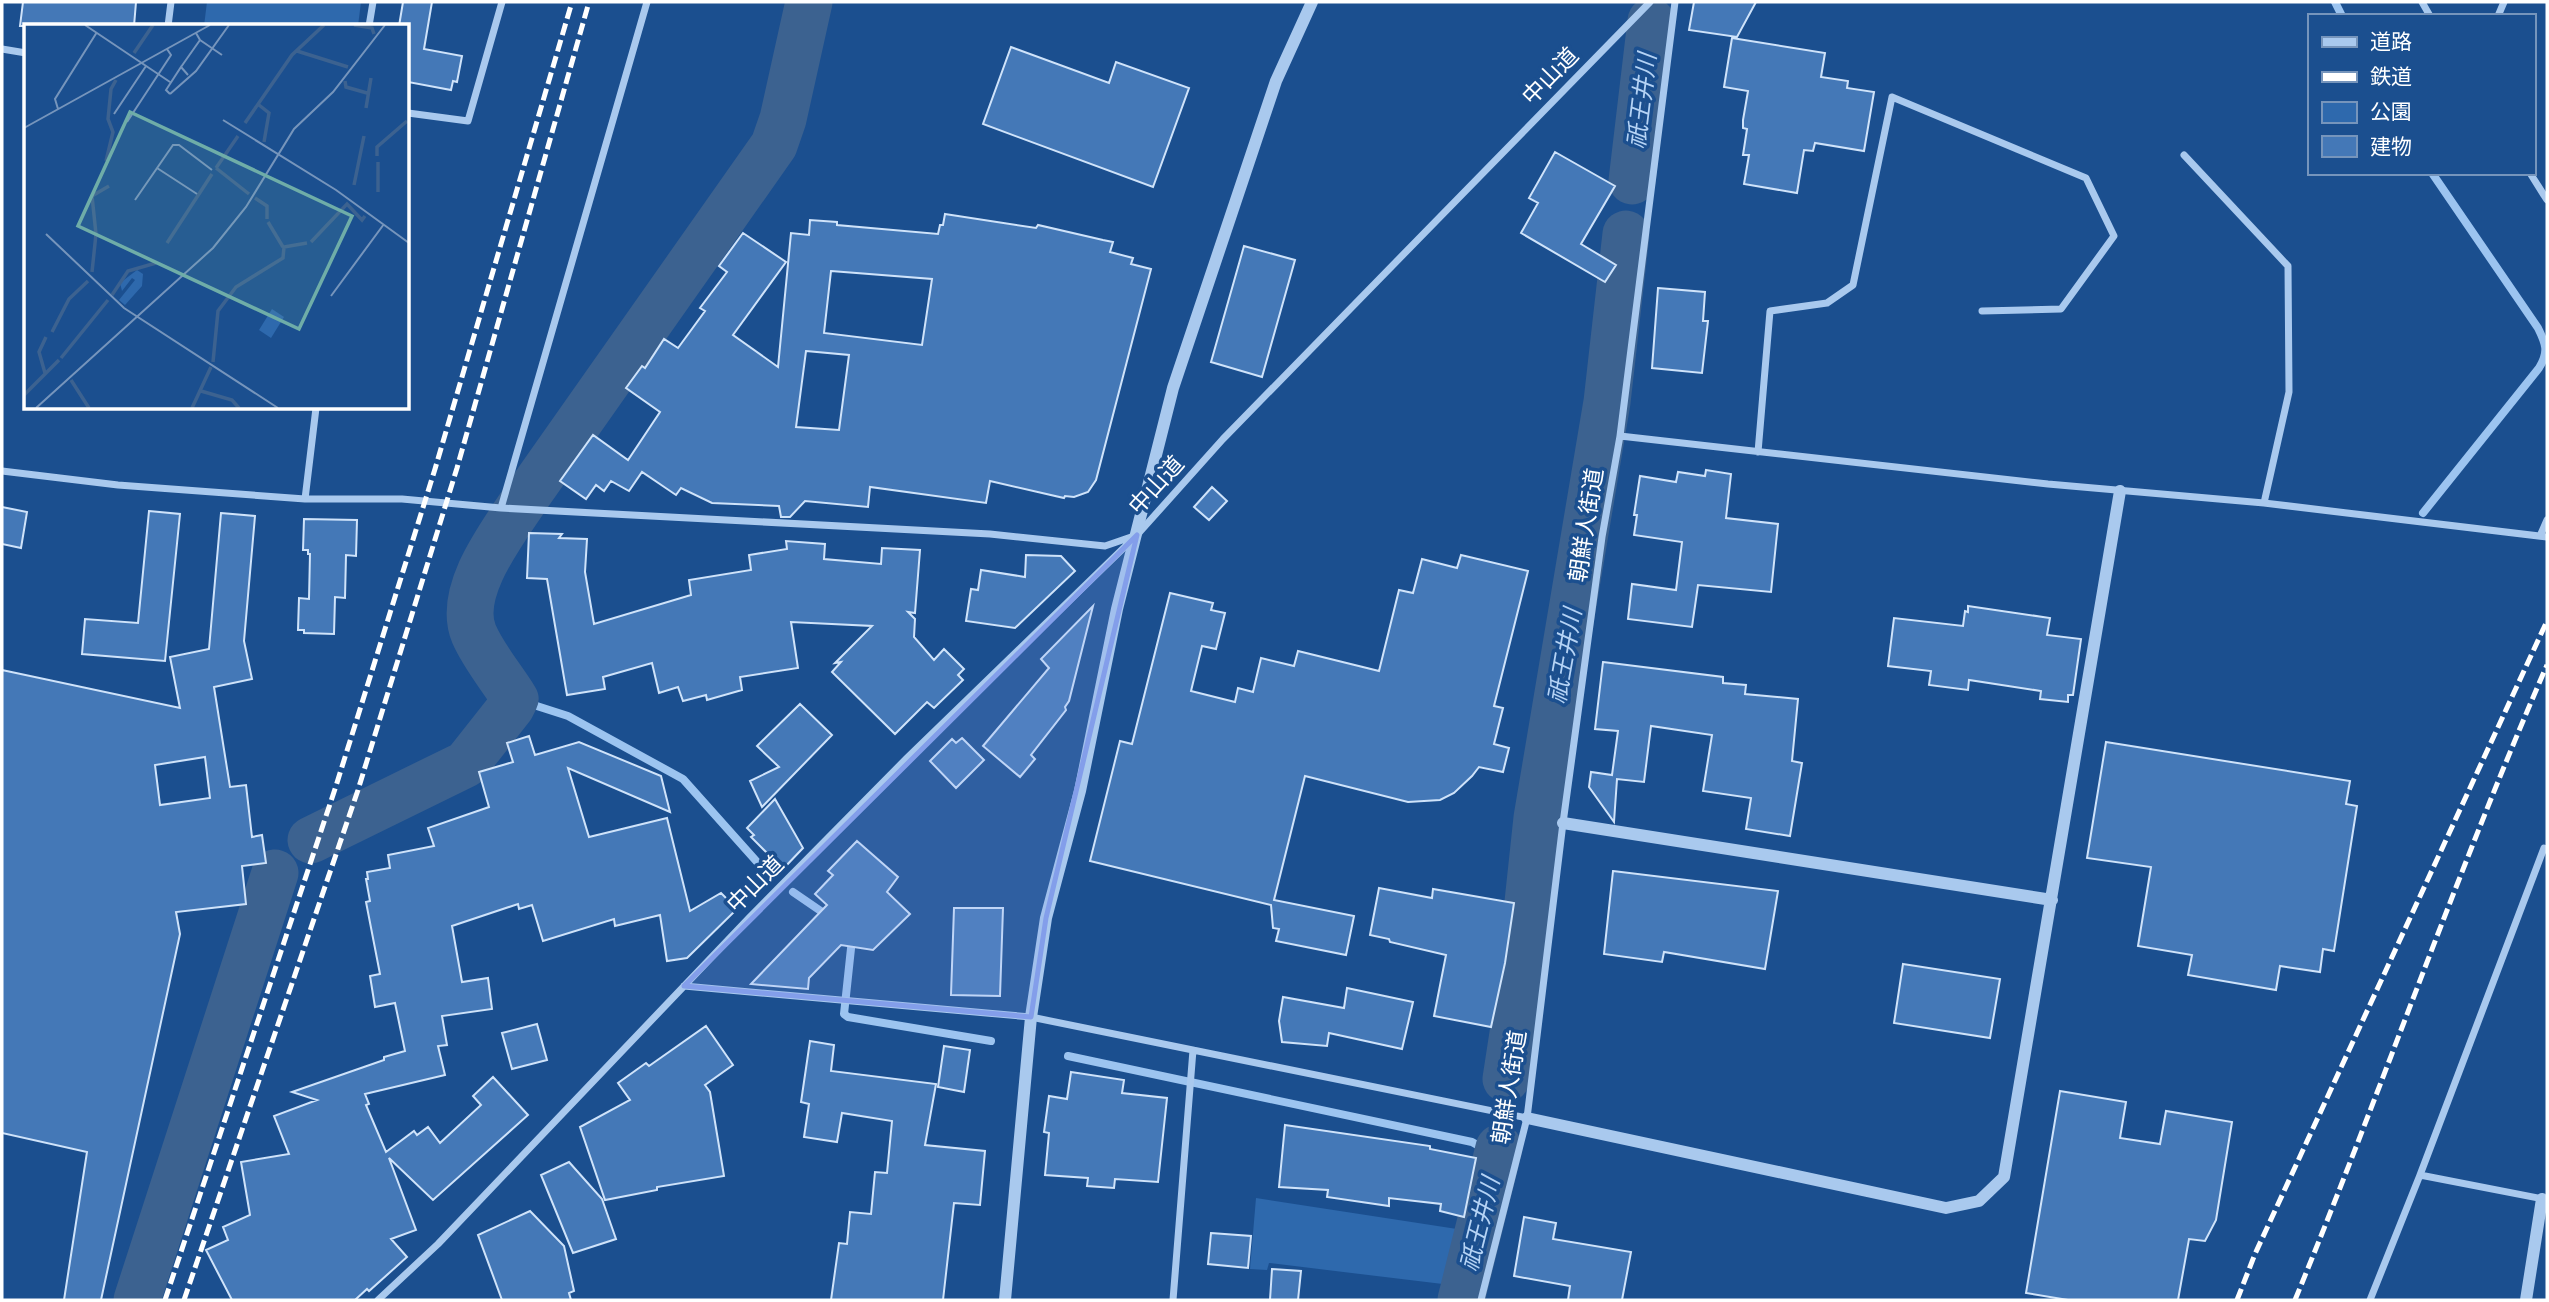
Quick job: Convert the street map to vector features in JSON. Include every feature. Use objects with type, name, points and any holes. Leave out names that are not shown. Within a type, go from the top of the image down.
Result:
[{"type":"street","points":[[168,24],[171,2]]},
{"type":"street","points":[[369,24],[373,2]]},
{"type":"street","points":[[410,113],[468,121],[502,2]]},
{"type":"street","points":[[501,508],[647,2]]},
{"type":"street","points":[[1005,1300],[1031,1017],[1046,918],[1080,791],[1117,609],[1173,388],[1276,82],[1312,2]]},
{"type":"street","name":"中山道","points":[[379,1300],[438,1244],[748,918],[906,759],[1137,535],[1223,439],[1650,2]]},
{"type":"street","name":"朝鮮人街道","points":[[1481,1300],[1527,1118],[1563,823],[1602,537],[1620,436],[1675,2]]},
{"type":"street","points":[[2,49],[24,53]]},
{"type":"street","points":[[1758,452],[1770,311],[1827,303],[1853,285],[1892,97],[2086,178],[2114,236],[2062,309],[1982,311]]},
{"type":"street","points":[[2184,155],[2288,266],[2289,392],[2264,503]]},
{"type":"street","points":[[2530,175],[2547,200]]},
{"type":"street","points":[[305,499],[316,410]]},
{"type":"street","points":[[1620,436],[2120,491],[2264,503],[2544,536],[2547,520]]},
{"type":"street","points":[[2,471],[118,485],[305,499],[402,499],[501,508],[990,534],[1105,546],[1137,535]]},
{"type":"street","points":[[684,986],[1031,1017],[1527,1118],[1946,1208],[1979,1201],[2004,1177],[2120,491]]},
{"type":"street","points":[[1563,823],[2052,900]]},
{"type":"street","points":[[2370,1300],[2544,848],[2547,850]]},
{"type":"street","points":[[1173,1300],[1193,1051]]},
{"type":"street","points":[[2420,1175],[2544,1200],[2526,1300]]},
{"type":"highlighted area","points":[[1137,535],[1046,918],[1031,1017],[684,986]]},
{"type":"green space","points":[[207,2],[361,2],[358,24],[204,24]]},
{"type":"green space","points":[[1256,1198],[1470,1231],[1451,1285],[1269,1263],[1267,1270],[1250,1269]]},
{"type":"building","points":[[23,2],[136,2],[134,24],[20,26]]},
{"type":"building","points":[[403,2],[432,2],[424,49],[462,56],[457,82],[453,81],[451,90],[410,82],[410,24],[399,24]]},
{"type":"building","points":[[1694,2],[1756,2],[1737,37],[1689,30]]},
{"type":"building","points":[[1732,38],[1825,53],[1821,77],[1848,81],[1847,88],[1874,92],[1864,151],[1815,143],[1813,151],[1804,150],[1797,193],[1744,184],[1749,155],[1743,155],[1747,129],[1743,128],[1743,120],[1748,91],[1724,87]]},
{"type":"building","points":[[1011,47],[1109,83],[1116,62],[1189,88],[1153,187],[983,124]]},
{"type":"building","points":[[1555,152],[1615,186],[1581,244],[1616,265],[1605,282],[1521,233],[1538,203],[1529,198]]},
{"type":"building","points":[[945,214],[1036,228],[1038,225],[1113,242],[1110,252],[1133,258],[1131,264],[1151,269],[1096,480],[1088,492],[1064,498],[990,481],[986,503],[870,487],[868,507],[805,501],[790,517],[781,517],[779,506],[712,503],[681,488],[676,495],[642,472],[629,491],[611,481],[604,491],[596,485],[586,499],[560,481],[593,435],[628,460],[660,412],[626,388],[642,366],[645,368],[664,339],[678,348],[705,311],[700,308],[727,272],[719,266],[743,233],[786,262],[733,335],[778,367],[791,233],[809,235],[810,220],[938,234],[940,225],[943,225]],"holes":[[[831,271],[932,279],[922,345],[824,333]],[[806,351],[849,355],[839,430],[796,427]]]},
{"type":"building","points":[[1244,246],[1295,260],[1262,377],[1211,362]]},
{"type":"building","points":[[1658,288],[1705,292],[1703,321],[1708,321],[1702,373],[1652,368]]},
{"type":"building","points":[[1706,470],[1731,474],[1726,518],[1778,524],[1771,592],[1698,585],[1692,627],[1628,619],[1632,584],[1676,590],[1682,542],[1634,535],[1640,476],[1676,482],[1678,472],[1705,476]]},
{"type":"building","points":[[1212,487],[1227,501],[1209,520],[1194,507]]},
{"type":"building","points":[[2,507],[27,512],[21,548],[2,544]]},
{"type":"building","points":[[149,511],[180,514],[165,661],[82,654],[85,619],[138,623]]},
{"type":"building","points":[[221,513],[255,516],[244,641],[252,679],[214,687],[230,787],[246,785],[252,837],[262,835],[266,863],[242,866],[246,904],[176,912],[180,934],[101,1300],[64,1300],[87,1152],[2,1133],[2,670],[180,708],[170,657],[209,649]],"holes":[[[205,757],[210,798],[160,805],[155,765]]]},
{"type":"building","points":[[304,519],[357,520],[356,556],[346,555],[345,598],[335,597],[334,634],[304,633],[304,630],[298,630],[299,598],[309,599],[310,554],[308,550],[303,550]]},
{"type":"building","points":[[529,533],[562,534],[559,538],[587,539],[585,572],[594,624],[691,595],[689,580],[751,570],[749,555],[787,549],[786,541],[825,544],[824,559],[881,564],[882,548],[920,550],[915,613],[908,612],[915,619],[914,637],[934,660],[944,649],[964,669],[958,675],[963,680],[934,708],[927,702],[895,734],[832,672],[841,662],[835,663],[872,626],[791,622],[798,668],[740,677],[742,690],[707,700],[706,695],[683,701],[678,687],[659,693],[652,663],[603,677],[605,689],[567,695],[547,579],[527,578]]},
{"type":"building","points":[[1026,555],[1061,556],[1075,571],[1015,628],[966,621],[971,589],[978,590],[981,570],[1025,577]]},
{"type":"building","points":[[1461,555],[1528,571],[1494,706],[1503,708],[1494,744],[1509,748],[1503,772],[1479,767],[1454,793],[1440,800],[1408,802],[1305,776],[1274,900],[1354,916],[1346,955],[1276,941],[1279,929],[1273,928],[1271,905],[1090,861],[1120,741],[1132,744],[1170,593],[1213,603],[1211,610],[1225,613],[1216,649],[1202,646],[1191,691],[1235,702],[1238,688],[1253,692],[1261,658],[1294,666],[1298,651],[1379,671],[1399,590],[1413,593],[1422,559],[1457,568]]},
{"type":"building","points":[[1093,606],[1066,710],[1031,755],[1035,759],[1020,777],[983,746],[1049,668],[1041,659]]},
{"type":"building","points":[[1968,606],[2050,618],[2047,635],[2081,639],[2073,695],[2068,695],[2068,702],[2040,699],[2041,691],[1969,680],[1968,690],[1929,685],[1931,671],[1888,666],[1894,618],[1963,626]]},
{"type":"building","points":[[1603,662],[1723,677],[1723,683],[1746,685],[1745,694],[1798,699],[1792,761],[1802,763],[1790,836],[1746,829],[1751,798],[1703,791],[1712,735],[1651,726],[1644,782],[1617,779],[1614,822],[1589,787],[1591,772],[1612,775],[1618,731],[1595,729]]},
{"type":"building","points":[[800,704],[832,735],[762,807],[750,781],[779,767],[757,746]]},
{"type":"building","points":[[529,736],[535,755],[579,742],[661,776],[670,812],[568,768],[589,837],[667,818],[690,911],[721,893],[737,909],[687,958],[667,961],[660,915],[615,926],[614,919],[543,941],[532,905],[519,909],[518,904],[452,926],[462,982],[488,978],[492,1009],[442,1016],[447,1045],[438,1046],[445,1075],[365,1094],[369,1104],[366,1105],[386,1152],[414,1131],[417,1135],[428,1127],[440,1143],[481,1105],[473,1096],[493,1077],[528,1115],[433,1200],[389,1158],[416,1230],[391,1239],[407,1257],[355,1300],[232,1300],[206,1250],[228,1240],[223,1227],[250,1215],[241,1162],[289,1154],[274,1116],[317,1100],[292,1092],[405,1051],[395,1003],[375,1007],[370,976],[380,974],[366,902],[370,901],[367,872],[390,868],[388,855],[434,846],[428,828],[489,807],[479,772],[513,762],[507,743]]},
{"type":"building","points":[[962,738],[984,760],[956,788],[930,761],[952,739],[956,743]]},
{"type":"building","points":[[2106,742],[2350,781],[2346,804],[2357,806],[2334,951],[2323,949],[2320,972],[2280,966],[2276,990],[2188,975],[2192,955],[2138,946],[2151,867],[2087,858]]},
{"type":"building","points":[[775,799],[803,848],[783,869],[751,837],[754,835],[747,828]]},
{"type":"building","points":[[857,841],[898,877],[887,892],[910,914],[873,950],[841,945],[809,978],[808,989],[751,984],[827,905],[815,894],[833,875],[828,871]]},
{"type":"building","points":[[1613,871],[1778,891],[1765,969],[1664,952],[1662,962],[1604,954]]},
{"type":"building","points":[[1379,888],[1432,898],[1433,889],[1514,903],[1491,1027],[1434,1016],[1446,955],[1370,935]]},
{"type":"building","points":[[954,908],[1003,908],[1000,996],[951,995]]},
{"type":"building","points":[[1903,964],[2000,979],[1990,1038],[1894,1023]]},
{"type":"building","points":[[1347,988],[1413,1002],[1402,1049],[1329,1033],[1327,1046],[1282,1042],[1279,1021],[1283,997],[1344,1008]]},
{"type":"building","points":[[537,1024],[547,1060],[512,1069],[502,1033]]},
{"type":"building","points":[[706,1026],[733,1065],[705,1085],[710,1092],[724,1176],[657,1187],[657,1190],[605,1200],[580,1127],[630,1100],[618,1083],[646,1063],[649,1066]]},
{"type":"building","points":[[810,1041],[834,1045],[831,1071],[936,1084],[925,1145],[985,1151],[980,1205],[954,1203],[943,1300],[831,1300],[839,1243],[847,1244],[850,1212],[871,1214],[875,1172],[887,1173],[892,1121],[842,1113],[837,1142],[804,1137],[809,1104],[801,1102]]},
{"type":"building","points":[[944,1046],[970,1050],[964,1092],[938,1087]]},
{"type":"building","points":[[1071,1072],[1124,1080],[1122,1093],[1167,1098],[1158,1182],[1115,1179],[1114,1188],[1087,1186],[1088,1178],[1045,1175],[1049,1133],[1044,1132],[1049,1096],[1067,1099]]},
{"type":"building","points":[[2060,1091],[2126,1102],[2120,1138],[2160,1144],[2166,1111],[2232,1122],[2216,1220],[2205,1241],[2189,1239],[2178,1300],[2068,1300],[2026,1293]]},
{"type":"building","points":[[1285,1125],[1430,1146],[1430,1149],[1476,1158],[1464,1217],[1440,1211],[1441,1204],[1389,1198],[1389,1206],[1327,1197],[1328,1190],[1279,1187]]},
{"type":"building","points":[[569,1162],[602,1199],[616,1239],[573,1253],[541,1175]]},
{"type":"building","points":[[530,1211],[564,1246],[574,1291],[569,1293],[571,1300],[502,1300],[478,1235]]},
{"type":"building","points":[[1524,1217],[1556,1223],[1553,1239],[1631,1252],[1622,1300],[1568,1300],[1570,1286],[1514,1276]]},
{"type":"building","points":[[1211,1233],[1251,1236],[1248,1268],[1208,1264]]},
{"type":"building","points":[[1272,1269],[1301,1271],[1298,1300],[1270,1300]]},
{"type":"waterway","points":[[311,840],[466,764],[511,707],[515,699],[478,643],[470,617],[471,599],[485,562],[527,496],[774,145],[783,119],[809,2]]},
{"type":"waterway","points":[[2335,2],[2341,14]]},
{"type":"waterway","name":"祇王井川","points":[[1632,181],[1651,21]]},
{"type":"waterway","points":[[2423,513],[2539,368],[2545,353],[2538,328],[2433,175]]},
{"type":"waterway","name":"祇王井川","points":[[1506,1079],[1516,1014],[1537,818],[1607,402],[1626,234]]},
{"type":"waterway","points":[[515,699],[568,716],[683,779],[767,873]]},
{"type":"waterway","points":[[137,1300],[275,873]]},
{"type":"waterway","points":[[793,892],[828,916]]},
{"type":"waterway","points":[[852,939],[844,1014],[848,1017],[991,1041]]},
{"type":"waterway","points":[[1068,1056],[1472,1142],[1498,1157]]},
{"type":"waterway","name":"祇王井川","points":[[1461,1300],[1499,1148]]},
{"type":"railway","points":[[165,1300],[336,786],[435,469],[572,2]]},
{"type":"railway","points":[[184,1300],[358,790],[457,468],[589,2]]},
{"type":"railway","points":[[2237,1300],[2255,1254],[2547,621]]},
{"type":"railway","points":[[2295,1300],[2481,823],[2547,665]]}]
